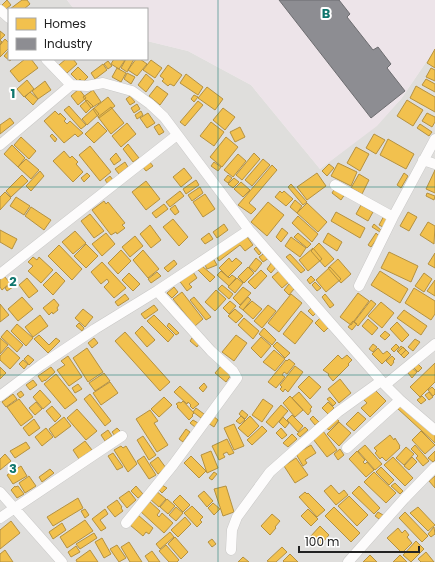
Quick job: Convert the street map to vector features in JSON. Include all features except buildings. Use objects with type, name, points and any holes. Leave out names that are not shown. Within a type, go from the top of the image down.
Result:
[{"type":"street","points":[[0,10],[8,17]]},
{"type":"street","points":[[47,60],[71,85],[87,86],[103,83],[132,91],[150,104],[177,135],[248,230],[383,383],[400,400],[435,430]]},
{"type":"street","points":[[0,145],[71,85]]},
{"type":"street","points":[[0,274],[177,135]]},
{"type":"street","points":[[359,286],[393,217],[435,139]]},
{"type":"street","points":[[423,160],[435,164]]},
{"type":"street","points":[[335,185],[393,217]]},
{"type":"street","points":[[0,396],[41,365],[157,291],[248,230]]},
{"type":"street","points":[[126,523],[173,465],[237,378],[233,371],[211,351],[157,291]]},
{"type":"street","points":[[231,550],[232,530],[237,517],[270,472],[338,412],[383,383],[435,344]]},
{"type":"street","points":[[347,448],[400,400]]},
{"type":"street","points":[[0,518],[122,436]]},
{"type":"street","points":[[348,562],[404,499],[435,467]]},
{"type":"street","points":[[0,492],[62,562]]},
{"type":"shaded area","points":[[0,0],[67,0],[73,8],[8,8],[8,60],[148,60],[148,41],[188,51],[251,85],[320,169],[376,125],[401,99],[435,49],[435,562],[0,562]]},
{"type":"shaded area","points":[[67,0],[435,0],[435,49],[401,99],[377,126],[320,169],[251,85],[188,51],[148,41],[148,8],[73,8]]}]
